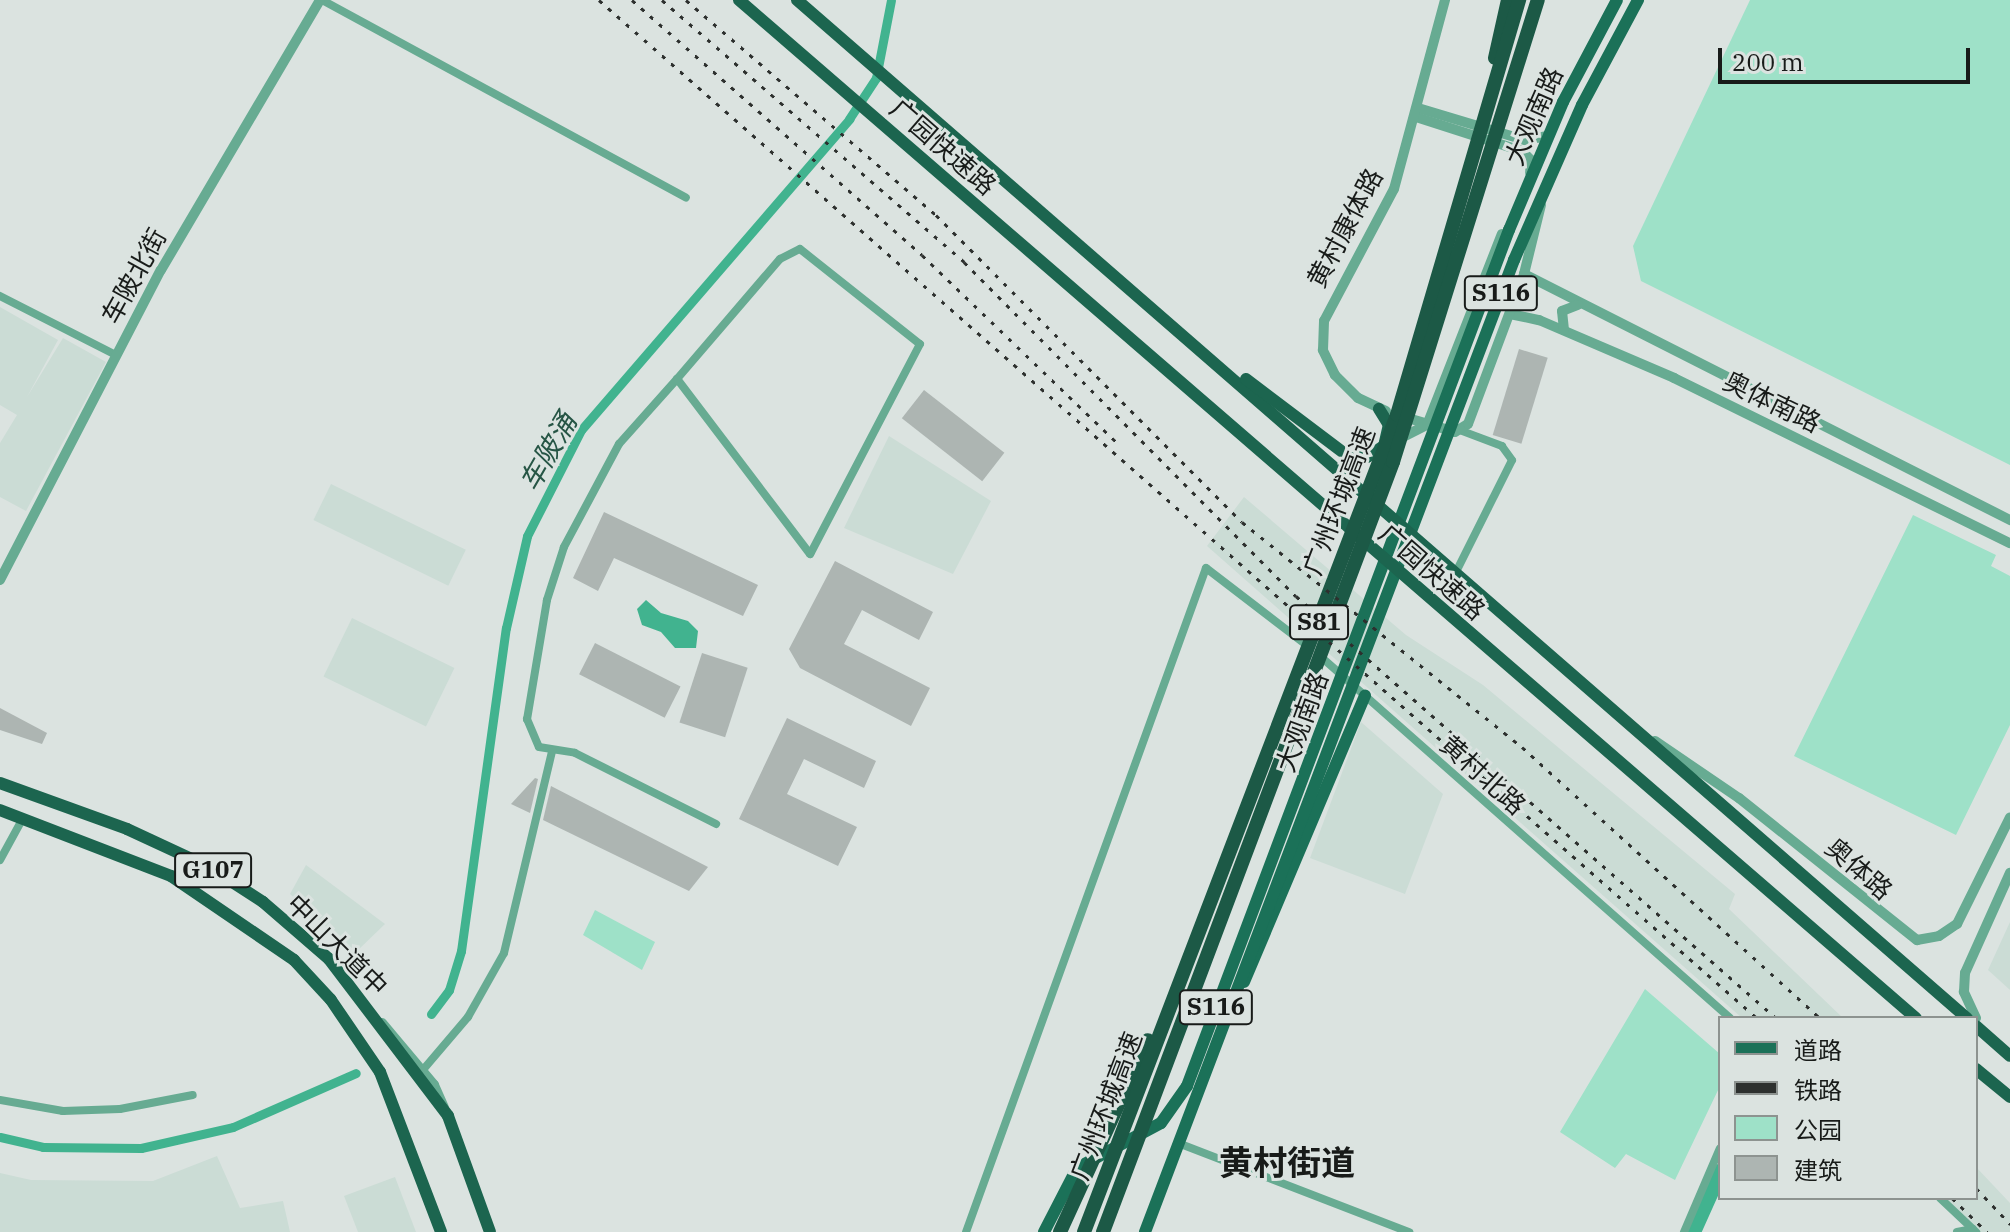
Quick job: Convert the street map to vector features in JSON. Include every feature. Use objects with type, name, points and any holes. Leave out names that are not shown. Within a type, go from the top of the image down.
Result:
[{"type":"highway","name":"广园快速路","points":[[739,0],[1914,1016]]},
{"type":"highway","name":"广园快速路","points":[[797,0],[1213,358],[1454,575],[1641,732],[1965,1016]]},
{"type":"highway","points":[[1213,358],[1349,457],[1367,457],[1386,442],[1508,0]]},
{"type":"highway","name":"广州环城高速","points":[[1084,1232],[1386,442],[1463,204],[1519,0]]},
{"type":"highway","name":"广州环城高速","points":[[1103,1232],[1286,754],[1423,375],[1538,0]]},
{"type":"highway","points":[[1423,375],[1546,0]]},
{"type":"highway","points":[[1379,409],[1389,425],[1386,442]]},
{"type":"highway","name":"中山大道中","points":[[0,783],[157,841],[233,882],[329,959],[382,1023],[448,1116],[490,1232]]},
{"type":"highway","name":"中山大道中","points":[[0,810],[171,876],[245,922],[308,975],[380,1072],[441,1232]]},
{"type":"highway","points":[[1060,1232],[1179,979]]},
{"type":"highway","points":[[1978,1028],[2010,1056]]},
{"type":"highway","points":[[1978,1071],[2010,1097]]},
{"type":"highway","points":[[1110,1232],[1129,1159]]},
{"type":"main road","name":"大观南路","points":[[1044,1232],[1077,1168],[1155,1127],[1187,1086],[1454,399],[1528,183],[1548,136],[1617,0]]},
{"type":"main road","name":"大观南路","points":[[1454,399],[1545,185],[1638,0]]},
{"type":"main road","points":[[1224,1014],[1233,1007],[1365,696]]},
{"type":"main road","name":"大观南路","points":[[1145,1232],[1328,729]]},
{"type":"main road","points":[[1151,1215],[1173,1139],[1170,1130],[1155,1127]]},
{"type":"street","points":[[321,0],[686,198]]},
{"type":"street","name":"车陂北街","points":[[0,580],[116,355],[321,0]]},
{"type":"street","name":"黄村康体路","points":[[1445,0],[1394,189],[1324,321],[1328,365],[1358,398],[1379,409],[1427,425],[1462,431]]},
{"type":"street","points":[[1417,112],[1525,140],[1548,136]]},
{"type":"street","points":[[1386,442],[1427,425],[1479,284],[1528,183],[1531,160],[1522,151],[1417,112]]},
{"type":"street","points":[[1454,575],[1512,460],[1502,446],[1462,431],[1524,274],[1545,185]]},
{"type":"street","points":[[677,379],[810,554],[920,344],[800,249],[780,259],[619,444],[564,547],[547,600],[527,719],[532,740],[552,751],[575,753],[716,824]]},
{"type":"street","name":"奥体南路","points":[[1524,274],[2010,520]]},
{"type":"street","points":[[0,296],[116,355]]},
{"type":"street","points":[[1564,330],[1562,311],[1580,305]]},
{"type":"street","name":"奥体南路","points":[[1510,314],[1564,330],[2010,543]]},
{"type":"street","name":"黄村北路","points":[[966,1232],[1206,568],[1365,696],[1728,1016]]},
{"type":"street","name":"奥体路","points":[[1641,732],[1739,798],[1892,926],[1917,940],[1939,936],[1957,924],[2010,817]]},
{"type":"street","points":[[422,1071],[468,1017],[504,953],[552,751]]},
{"type":"street","points":[[0,860],[23,818]]},
{"type":"street","points":[[1975,1016],[1964,992],[1965,973],[2010,873]]},
{"type":"street","points":[[1978,1021],[1991,1039]]},
{"type":"street","points":[[382,1023],[422,1071],[448,1116]]},
{"type":"street","points":[[0,1100],[77,1111],[193,1095]]},
{"type":"street","points":[[1178,1143],[1409,1232]]},
{"type":"street","points":[[1684,1232],[1718,1153]]},
{"type":"street","points":[[1942,1200],[1975,1231]]},
{"type":"street","points":[[1957,1232],[1975,1231]]},
{"type":"shaded area","points":[[0,307],[58,340],[27,397],[63,338],[106,362],[26,511],[0,497],[0,443],[17,415],[0,405]]},
{"type":"shaded area","points":[[889,436],[991,501],[953,574],[844,528]]},
{"type":"shaded area","points":[[331,484],[466,550],[448,586],[313,520]]},
{"type":"shaded area","points":[[1244,497],[1406,635],[1483,685],[1735,894],[1729,909],[1841,1016],[1740,1016],[1207,546]]},
{"type":"shaded area","points":[[646,600],[661,613],[688,621],[698,631],[696,648],[675,648],[661,632],[642,625],[637,609]]},
{"type":"shaded area","points":[[352,618],[454,668],[426,726],[324,676]]},
{"type":"shaded area","points":[[1361,722],[1443,794],[1405,894],[1310,858]]},
{"type":"shaded area","points":[[306,865],[385,924],[355,953],[290,894]]},
{"type":"shaded area","points":[[2010,922],[2010,990],[1988,970]]},
{"type":"shaded area","points":[[217,1156],[240,1208],[283,1201],[290,1232],[0,1232],[0,1173],[31,1180],[153,1181]]},
{"type":"shaded area","points":[[1978,1169],[2010,1203],[2010,1232],[1981,1232],[1948,1200],[1978,1200]]},
{"type":"shaded area","points":[[395,1177],[416,1232],[358,1232],[344,1196]]},
{"type":"green space","points":[[1750,0],[2010,0],[2010,465],[1641,281],[1633,246]]},
{"type":"green space","points":[[1913,515],[1996,555],[1991,566],[2010,576],[2010,725],[1956,835],[1794,756]]},
{"type":"green space","points":[[595,910],[655,942],[642,970],[583,935]]},
{"type":"green space","points":[[1645,989],[1718,1052],[1718,1090],[1675,1180],[1626,1154],[1615,1168],[1560,1132]]},
{"type":"building","points":[[1519,349],[1548,358],[1521,444],[1493,435]]},
{"type":"building","points":[[924,390],[1004,453],[982,481],[902,418]]},
{"type":"building","points":[[604,512],[758,585],[743,616],[614,558],[598,591],[573,578]]},
{"type":"building","points":[[835,561],[933,612],[919,640],[862,610],[844,644],[930,688],[911,726],[800,668],[789,649]]},
{"type":"building","points":[[595,643],[681,687],[665,718],[579,674]]},
{"type":"building","points":[[702,653],[748,668],[725,737],[679,722]]},
{"type":"building","points":[[0,708],[47,733],[42,744],[0,730]]},
{"type":"building","points":[[787,718],[876,761],[864,788],[804,759],[787,794],[857,827],[838,866],[739,819]]},
{"type":"building","points":[[535,778],[538,779],[530,813],[511,804]]},
{"type":"building","points":[[551,786],[708,867],[689,891],[543,820]]},
{"type":"waterway","name":"车陂涌","points":[[431,1014],[449,990],[461,951],[506,628],[527,536],[581,430],[849,119],[876,78],[891,0]]},
{"type":"waterway","points":[[0,1137],[43,1147],[141,1148],[233,1127],[356,1073]]},
{"type":"waterway","points":[[1693,1232],[1718,1176]]},
{"type":"railway","points":[[599,0],[1755,1016]]},
{"type":"railway","points":[[632,0],[922,255],[1116,442]]},
{"type":"railway","points":[[662,0],[964,262],[1296,596],[1774,1016]]},
{"type":"railway","points":[[686,0],[936,215],[1242,522],[1522,747],[1818,1016]]},
{"type":"railway","points":[[1978,1190],[2010,1224]]},
{"type":"railway","points":[[1954,1200],[1987,1232]]},
{"type":"district","name":"黄村街道","points":[[1287,1163]]}]
